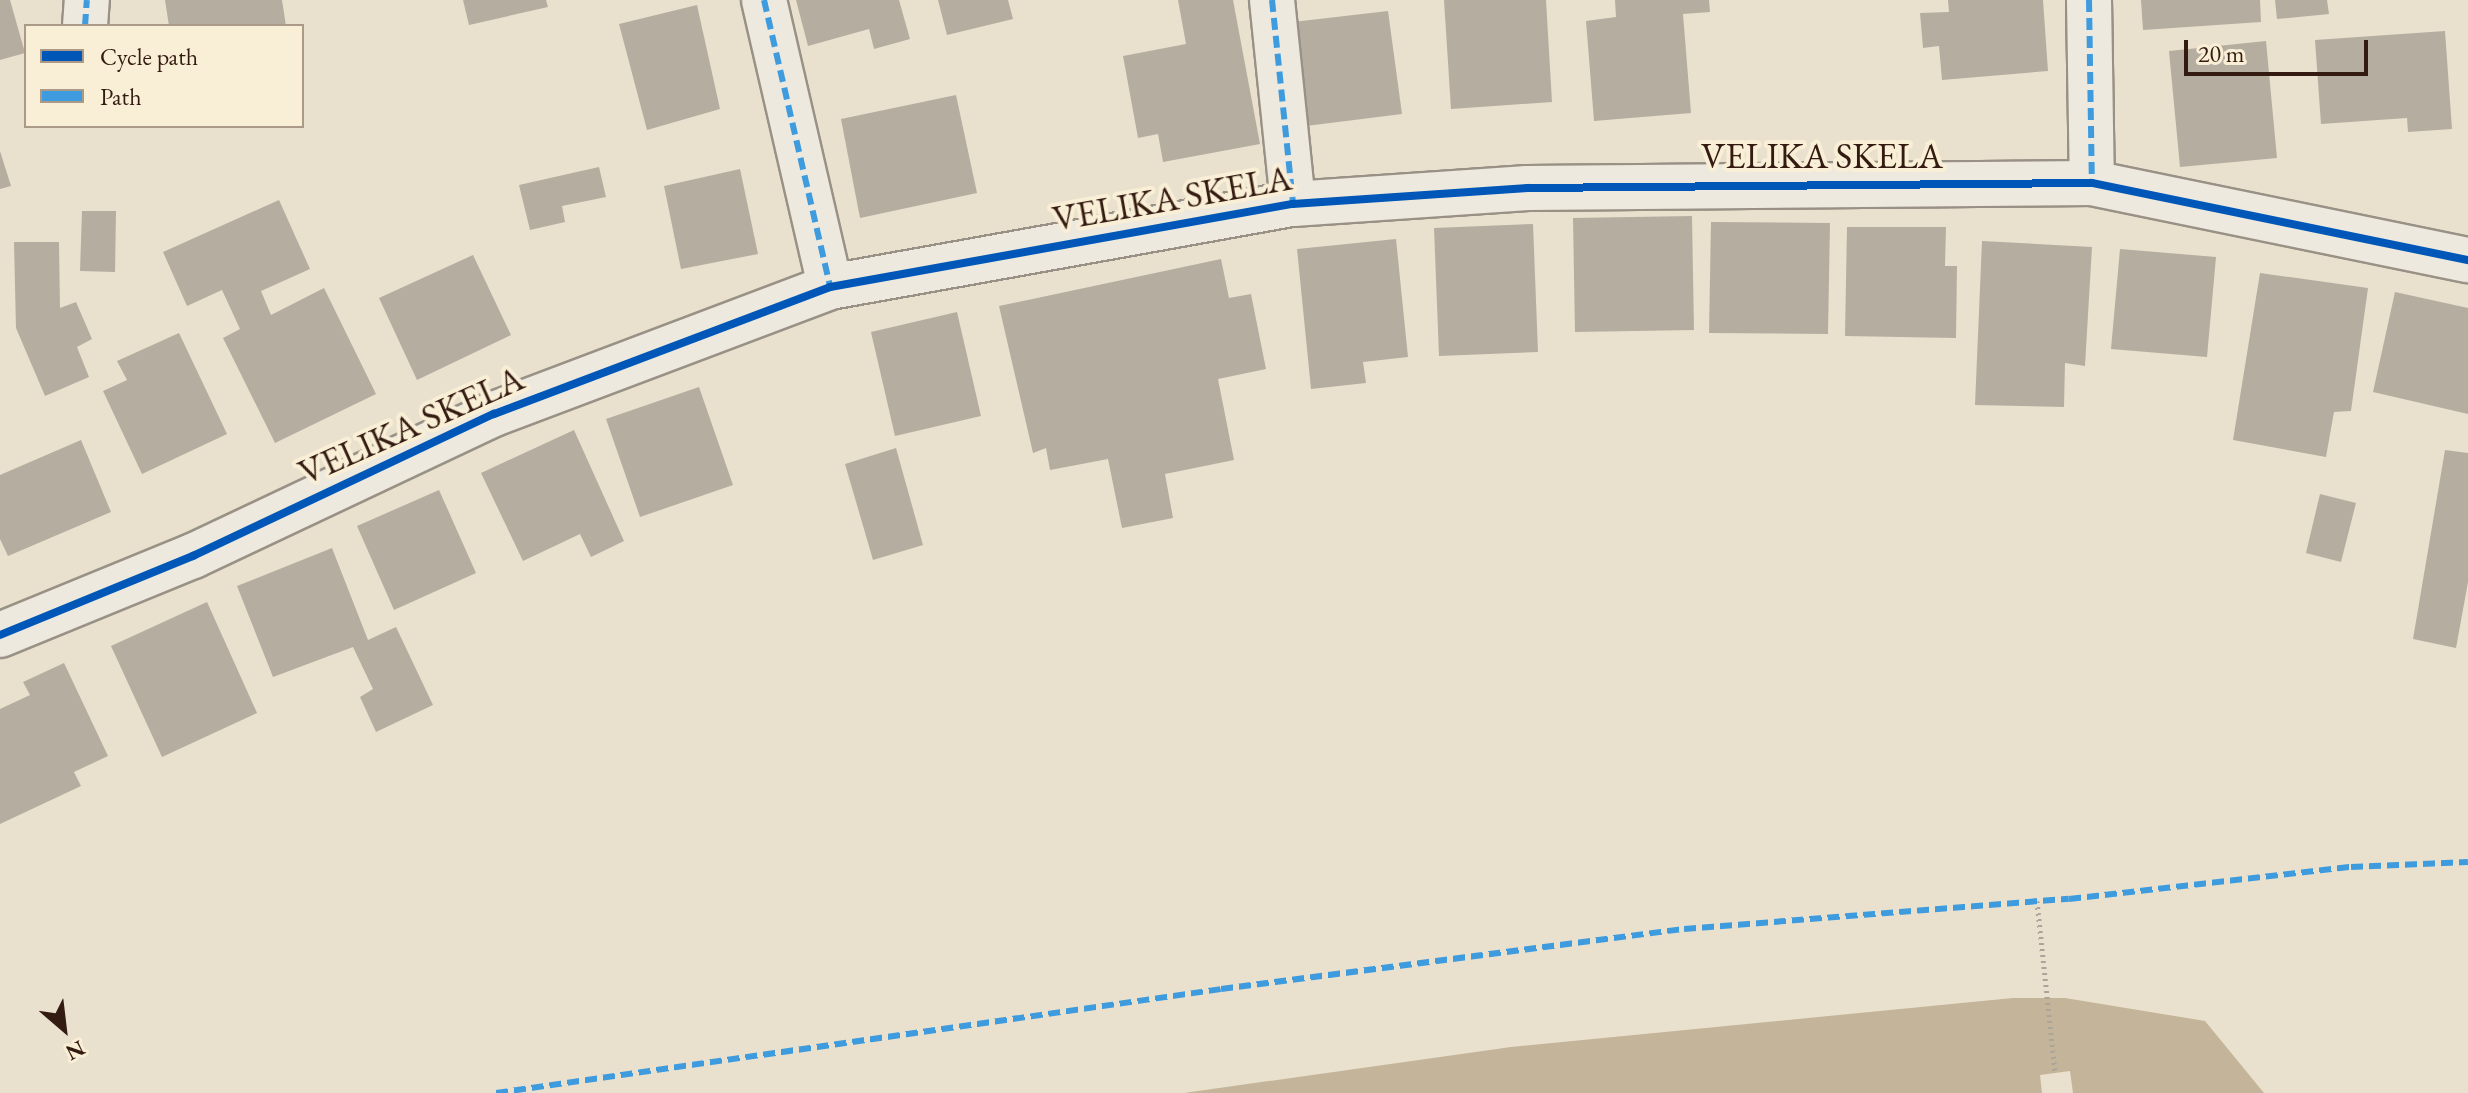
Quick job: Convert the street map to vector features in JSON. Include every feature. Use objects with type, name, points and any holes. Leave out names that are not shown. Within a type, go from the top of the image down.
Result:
[{"type":"street","points":[[85,24],[87,0]]},
{"type":"street","points":[[764,0],[830,287]]},
{"type":"street","name":"VELIKA SKELA","points":[[1272,0],[1293,204]]},
{"type":"street","points":[[2089,0],[2092,183]]},
{"type":"street","name":"VELIKA SKELA","points":[[0,635],[193,556],[494,414],[830,287],[1293,204],[1542,188],[2092,183],[2468,260]]},
{"type":"path","points":[[2037,901],[2055,1073]]},
{"type":"shaded area","points":[[2013,998],[2065,998],[2205,1021],[2264,1093],[1184,1093],[1511,1047]]},
{"type":"pier","points":[[2070,1071],[2073,1093],[2042,1093],[2040,1075]]},
{"type":"building","points":[[0,0],[10,0],[24,53],[0,60]]},
{"type":"building","points":[[165,0],[282,0],[286,24],[169,24]]},
{"type":"building","points":[[463,0],[546,0],[548,7],[469,25]]},
{"type":"building","points":[[796,0],[899,0],[910,39],[874,49],[869,29],[808,46]]},
{"type":"building","points":[[938,0],[1008,0],[1013,19],[947,35]]},
{"type":"building","points":[[1178,0],[1233,0],[1260,144],[1163,162],[1158,134],[1138,138],[1123,56],[1186,44]]},
{"type":"building","points":[[1444,0],[1546,0],[1552,102],[1451,109]]},
{"type":"building","points":[[1615,0],[1709,0],[1710,12],[1683,14],[1691,113],[1594,121],[1586,21],[1616,17]]},
{"type":"building","points":[[1948,0],[2043,0],[2048,71],[1942,80],[1939,46],[1923,48],[1920,13],[1949,12]]},
{"type":"building","points":[[2141,0],[2260,0],[2261,22],[2143,30]]},
{"type":"building","points":[[2275,0],[2327,0],[2329,14],[2277,19]]},
{"type":"building","points":[[697,5],[720,109],[647,130],[619,24]]},
{"type":"building","points":[[1388,11],[1402,114],[1306,126],[1293,22]]},
{"type":"building","points":[[2445,31],[2452,129],[2408,132],[2407,118],[2321,124],[2315,40]]},
{"type":"building","points":[[2266,41],[2277,158],[2180,167],[2169,51]]},
{"type":"building","points":[[956,95],[977,193],[860,218],[841,119]]},
{"type":"building","points":[[0,151],[11,186],[0,189]]},
{"type":"building","points":[[599,167],[606,197],[562,206],[565,222],[530,230],[519,185]]},
{"type":"building","points":[[740,169],[758,254],[681,269],[664,186]]},
{"type":"building","points":[[279,200],[310,269],[261,291],[271,315],[324,288],[376,394],[275,443],[223,338],[240,329],[222,290],[187,306],[163,252]]},
{"type":"building","points":[[82,211],[116,211],[115,272],[80,271]]},
{"type":"building","points":[[1692,216],[1694,330],[1575,332],[1573,218]]},
{"type":"building","points":[[1711,222],[1830,223],[1828,334],[1709,333]]},
{"type":"building","points":[[1533,224],[1538,352],[1439,356],[1434,228]]},
{"type":"building","points":[[1847,227],[1946,227],[1945,266],[1957,266],[1956,338],[1845,336]]},
{"type":"building","points":[[1396,239],[1408,357],[1363,362],[1366,383],[1311,389],[1297,249]]},
{"type":"building","points":[[1982,241],[2092,247],[2085,366],[2065,363],[2064,407],[1975,405]]},
{"type":"building","points":[[14,242],[59,242],[60,308],[76,302],[92,339],[77,347],[89,377],[45,396],[16,328]]},
{"type":"building","points":[[2120,249],[2216,257],[2207,357],[2111,349]]},
{"type":"building","points":[[473,255],[511,335],[417,380],[379,298]]},
{"type":"building","points":[[1221,259],[1229,298],[1251,294],[1266,369],[1218,379],[1234,460],[1165,474],[1173,518],[1122,528],[1108,459],[1050,470],[1046,448],[1033,453],[999,306]]},
{"type":"building","points":[[2260,273],[2368,288],[2351,411],[2334,412],[2326,457],[2233,440]]},
{"type":"building","points":[[2395,292],[2468,308],[2468,414],[2373,392]]},
{"type":"building","points":[[957,312],[981,416],[895,436],[871,332]]},
{"type":"building","points":[[179,333],[227,434],[142,474],[103,391],[127,380],[117,361]]},
{"type":"building","points":[[699,387],[733,485],[640,517],[606,419]]},
{"type":"building","points":[[574,430],[624,541],[591,557],[580,534],[523,561],[481,473]]},
{"type":"building","points":[[81,440],[111,512],[8,556],[0,539],[0,475]]},
{"type":"building","points":[[896,448],[923,545],[873,560],[845,464]]},
{"type":"building","points":[[2445,450],[2468,453],[2468,582],[2456,648],[2413,639]]},
{"type":"building","points":[[439,490],[476,573],[394,610],[357,526]]},
{"type":"building","points":[[2320,494],[2356,503],[2341,562],[2306,553]]},
{"type":"building","points":[[332,548],[368,640],[396,627],[433,705],[376,732],[360,697],[373,689],[353,647],[273,677],[237,586]]},
{"type":"building","points":[[207,602],[257,713],[162,757],[111,646]]},
{"type":"building","points":[[64,663],[108,756],[74,772],[81,786],[0,824],[0,709],[30,695],[23,682]]},
{"type":"marked path","points":[[85,24],[87,0]]},
{"type":"marked path","points":[[764,0],[830,287]]},
{"type":"marked path","points":[[1272,0],[1293,204]]},
{"type":"marked path","points":[[2089,0],[2092,183]]},
{"type":"marked path","points":[[496,1093],[1221,989],[1684,929],[2069,899],[2351,867],[2468,862]]},
{"type":"cycle path","points":[[0,635],[193,556],[494,414],[830,287],[1293,204],[1527,188],[2092,183],[2468,260]]}]
